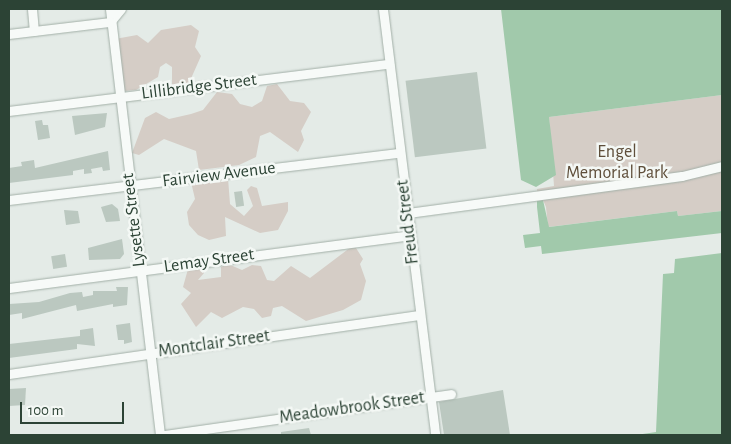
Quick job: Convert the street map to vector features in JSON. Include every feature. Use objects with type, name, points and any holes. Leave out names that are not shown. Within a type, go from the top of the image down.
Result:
[{"type":"street","points":[[32,9],[34,31]]},
{"type":"street","name":"Lysette Street","points":[[110,9],[118,97],[162,435]]},
{"type":"street","points":[[9,34],[110,22],[122,9]]},
{"type":"street","name":"Freud Street","points":[[383,9],[435,435]]},
{"type":"street","name":"Lillibridge Street","points":[[9,111],[389,64]]},
{"type":"street","name":"Fairview Avenue","points":[[9,200],[400,152]]},
{"type":"street","points":[[408,213],[682,176],[722,166]]},
{"type":"street","name":"Lemay Street","points":[[9,288],[410,235]]},
{"type":"street","name":"Montclair Street","points":[[9,374],[420,315]]},
{"type":"street","name":"Meadowbrook Street","points":[[162,435],[452,394]]},
{"type":"green space","points":[[191,25],[199,31],[195,47],[201,56],[189,83],[172,85],[172,67],[166,63],[160,67],[158,77],[136,90],[124,91],[115,39],[137,35],[148,43],[161,30]]},
{"type":"green space","points":[[277,84],[290,101],[304,103],[311,112],[301,131],[304,140],[298,152],[270,132],[260,136],[256,157],[239,165],[199,170],[196,151],[164,139],[139,155],[132,153],[145,118],[156,112],[169,119],[191,114],[203,110],[217,92],[232,94],[240,104],[252,107],[262,101],[267,86]]},
{"type":"green space","name":"Engel Memorial Park","points":[[722,95],[722,211],[678,216],[677,211],[548,227],[546,207],[543,200],[537,201],[537,189],[554,186],[549,117]]},
{"type":"green space","points":[[228,178],[230,204],[244,216],[253,206],[247,190],[251,186],[257,188],[262,206],[288,202],[288,211],[278,230],[260,233],[225,217],[226,236],[209,240],[198,235],[189,225],[187,212],[195,199],[191,182]]},
{"type":"green space","points":[[351,247],[356,248],[363,259],[360,264],[366,281],[361,300],[343,310],[306,321],[282,306],[273,308],[271,316],[262,318],[254,309],[243,307],[222,318],[211,312],[196,327],[181,304],[191,293],[183,287],[188,269],[203,267],[204,273],[198,280],[221,277],[221,267],[228,264],[242,270],[252,265],[261,266],[267,280],[274,281],[291,266],[310,278]]},
{"type":"shaded area","points":[[501,9],[722,9],[722,95],[549,117],[556,175],[536,187],[521,180]]},
{"type":"shaded area","points":[[543,200],[549,227],[677,211],[678,216],[722,211],[722,233],[542,254],[541,246],[525,248],[523,235],[540,233],[537,201]]},
{"type":"shaded area","points":[[722,253],[722,435],[636,435],[656,432],[663,274],[674,273],[675,259]]},
{"type":"building","points":[[477,72],[486,148],[415,157],[406,81]]},
{"type":"building","points":[[107,113],[105,127],[75,135],[72,116]]},
{"type":"building","points":[[42,120],[43,125],[48,125],[50,138],[38,140],[35,121]]},
{"type":"building","points":[[108,151],[110,170],[103,171],[102,167],[91,169],[92,173],[84,174],[84,169],[73,171],[73,175],[9,183],[9,168],[22,166],[21,162],[34,160],[35,168]]},
{"type":"building","points":[[242,191],[244,206],[236,207],[234,192]]},
{"type":"building","points":[[112,204],[118,209],[120,221],[106,222],[101,207]]},
{"type":"building","points":[[64,210],[78,211],[80,223],[66,225]]},
{"type":"building","points":[[122,239],[124,254],[120,259],[89,260],[88,248]]},
{"type":"building","points":[[65,254],[67,267],[53,269],[51,256]]},
{"type":"building","points":[[116,287],[128,287],[127,305],[113,307],[113,304],[77,311],[76,305],[22,319],[22,313],[9,315],[9,304],[39,302],[70,293],[82,292],[83,297],[93,295],[93,291],[117,291]]},
{"type":"building","points":[[130,323],[132,342],[124,344],[124,340],[118,340],[116,325]]},
{"type":"building","points":[[93,328],[95,346],[77,344],[77,349],[9,358],[9,344],[80,336],[80,330]]},
{"type":"building","points":[[26,388],[25,405],[9,406],[9,389]]},
{"type":"building","points":[[503,390],[510,435],[444,435],[439,402]]},
{"type":"building","points":[[309,428],[311,435],[281,435],[281,432]]}]
